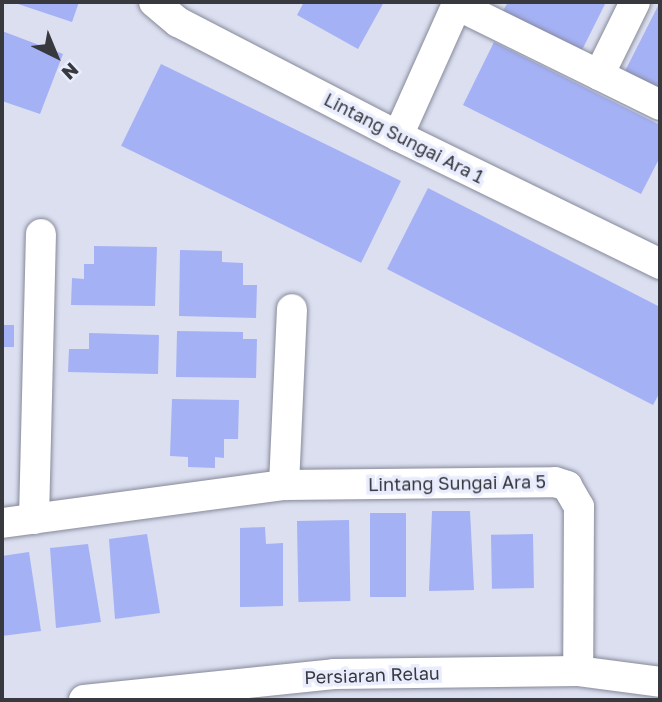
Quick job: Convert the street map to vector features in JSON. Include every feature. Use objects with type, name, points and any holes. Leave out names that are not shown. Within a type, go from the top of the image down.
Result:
[{"type":"street","name":"Lintang Sungai Ara 1","points":[[154,2],[178,22],[398,136],[660,264]]},
{"type":"street","points":[[599,75],[635,2]]},
{"type":"street","points":[[398,136],[458,3],[660,105]]},
{"type":"street","points":[[34,519],[41,234]]},
{"type":"street","points":[[284,485],[292,309]]},
{"type":"street","name":"Lintang Sungai Ara 5","points":[[2,523],[284,485],[543,480],[567,486],[579,507],[578,671]]},
{"type":"street","name":"Persiaran Relau","points":[[84,700],[334,674],[578,671],[660,682]]},
{"type":"building","points":[[12,2],[79,2],[72,22]]},
{"type":"building","points":[[304,2],[384,2],[358,49],[297,15]]},
{"type":"building","points":[[508,2],[606,2],[579,56],[500,16]]},
{"type":"building","points":[[660,2],[660,96],[622,77]]},
{"type":"building","points":[[2,31],[63,54],[40,114],[2,101]]},
{"type":"building","points":[[494,42],[660,125],[660,157],[641,194],[463,105]]},
{"type":"building","points":[[161,64],[401,181],[361,263],[121,146]]},
{"type":"building","points":[[428,188],[660,307],[660,392],[653,405],[387,269]]},
{"type":"building","points":[[94,246],[157,247],[155,306],[71,305],[72,278],[84,279],[84,264],[94,264]]},
{"type":"building","points":[[180,250],[222,251],[222,262],[243,263],[243,285],[257,285],[256,318],[179,316]]},
{"type":"building","points":[[2,325],[14,325],[14,347],[2,347]]},
{"type":"building","points":[[177,331],[243,332],[243,339],[257,339],[256,378],[176,377]]},
{"type":"building","points":[[89,333],[159,335],[158,374],[68,372],[69,349],[89,349]]},
{"type":"building","points":[[172,399],[239,400],[238,439],[224,439],[224,458],[215,457],[215,468],[188,467],[188,457],[170,456]]},
{"type":"building","points":[[432,511],[470,511],[474,590],[429,591]]},
{"type":"building","points":[[370,513],[406,513],[406,597],[370,597]]},
{"type":"building","points":[[349,520],[350,601],[298,602],[297,521]]},
{"type":"building","points":[[265,527],[266,544],[283,543],[283,606],[240,607],[240,528]]},
{"type":"building","points":[[147,534],[160,613],[115,619],[109,539]]},
{"type":"building","points":[[533,534],[534,588],[492,589],[491,535]]},
{"type":"building","points":[[88,544],[101,622],[56,628],[50,548]]},
{"type":"building","points":[[29,552],[41,631],[2,636],[2,556]]}]
